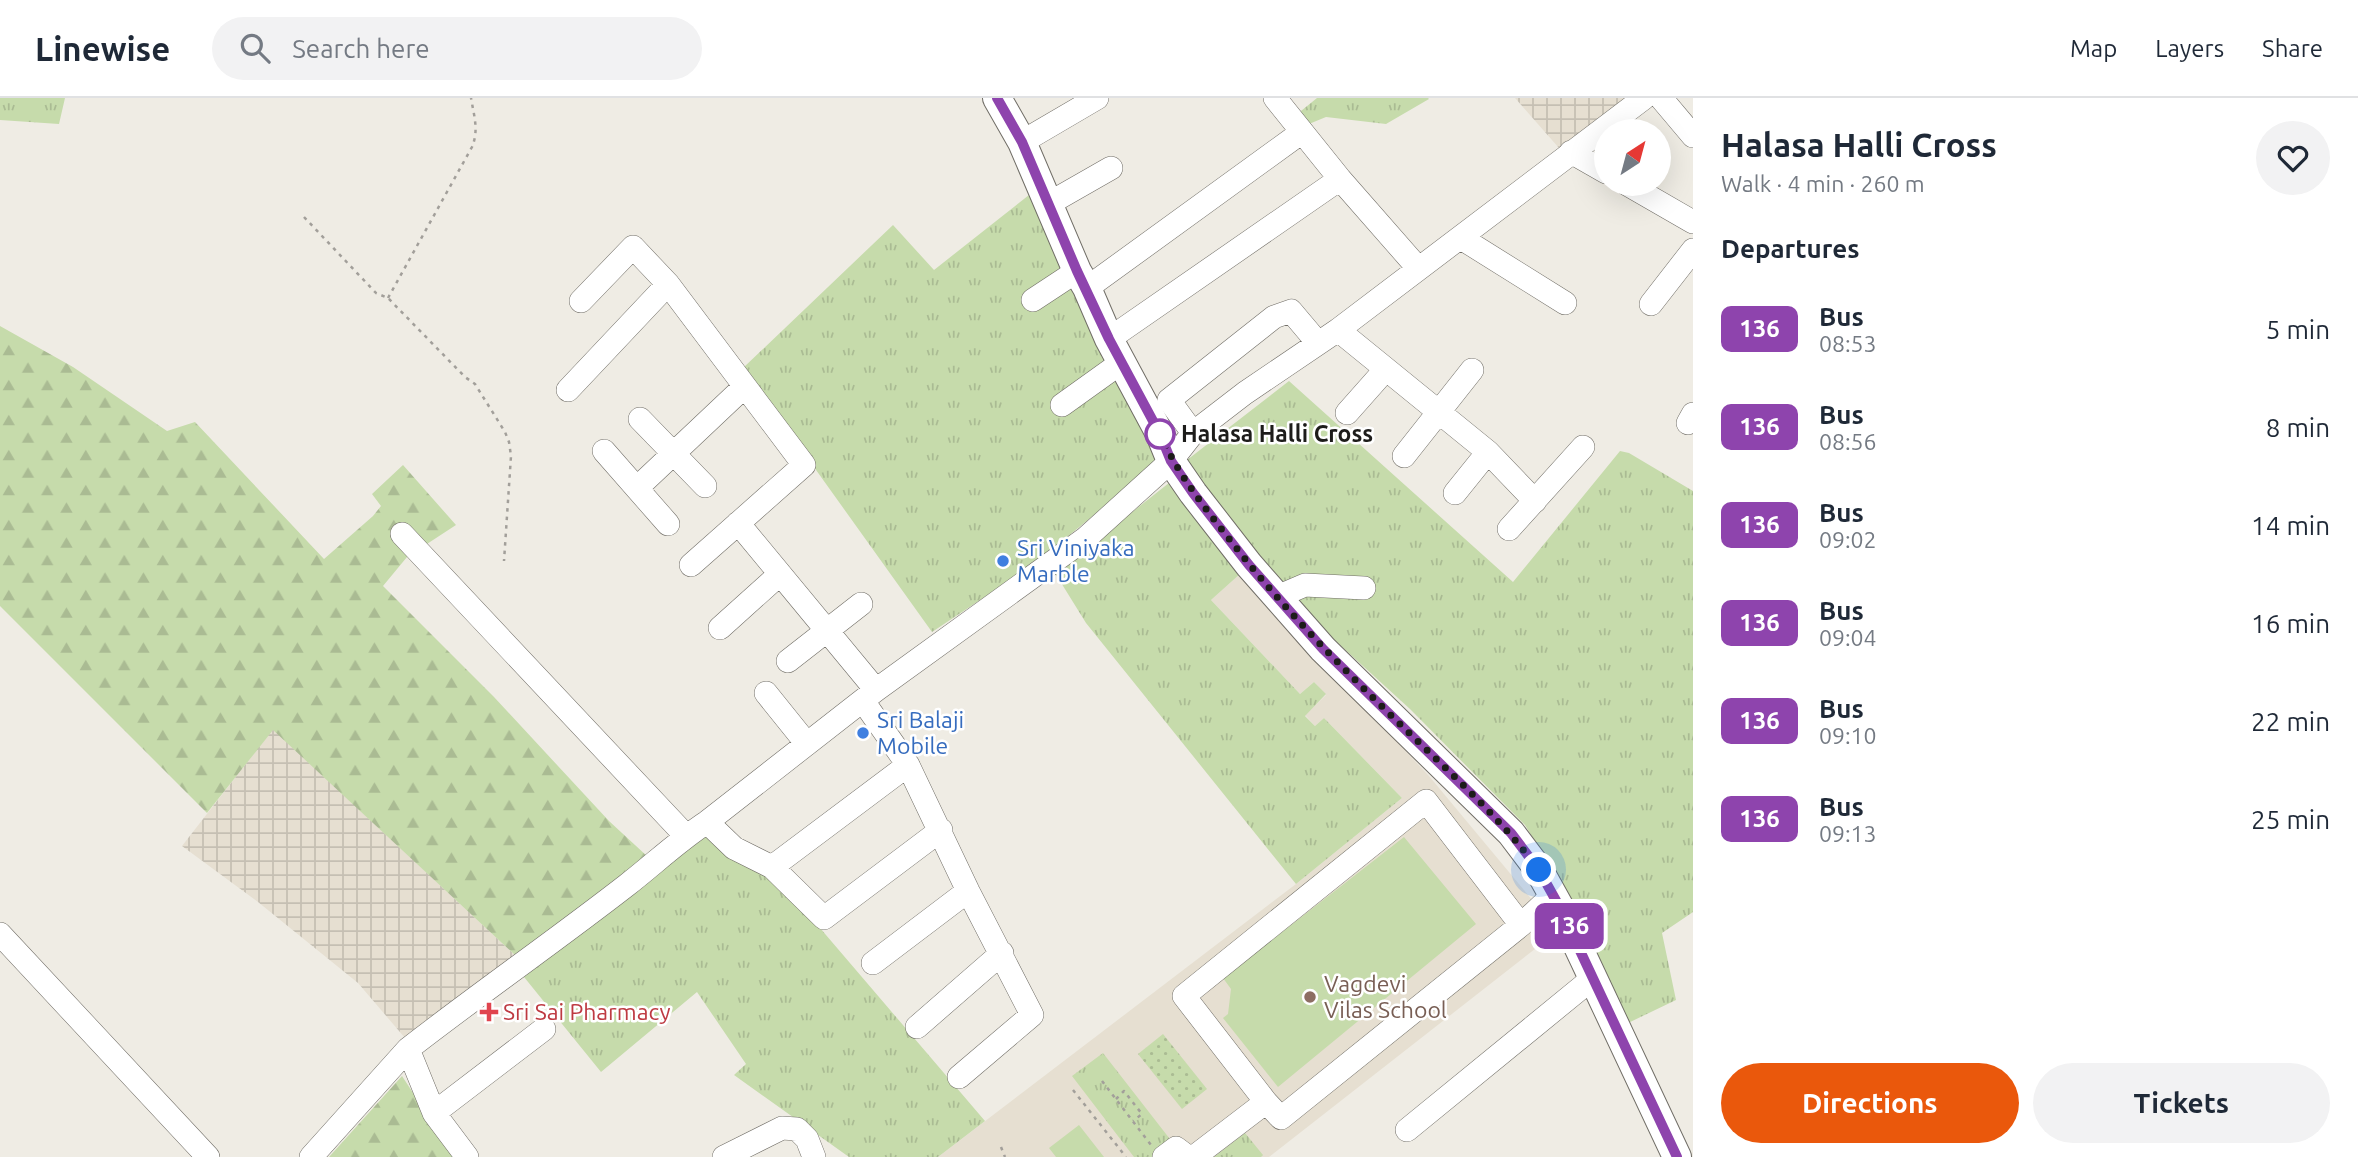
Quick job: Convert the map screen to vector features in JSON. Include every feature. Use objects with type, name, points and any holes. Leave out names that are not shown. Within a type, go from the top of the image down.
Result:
[{"type":"main road","points":[[997,98],[1022,142],[1082,280],[1171,461],[1241,555],[1323,649],[1511,833],[1539,870],[1677,1157]]},
{"type":"street","points":[[1022,142],[1097,98]]},
{"type":"street","points":[[1275,98],[1340,179],[1418,268]]},
{"type":"street","points":[[311,1157],[408,1049],[627,885],[686,836],[869,695],[1086,538],[1171,461],[1193,433],[1245,393],[1338,330],[1644,98]]},
{"type":"street","points":[[1661,98],[1693,136]]},
{"type":"street","points":[[1033,300],[1082,280],[1303,132]]},
{"type":"street","points":[[1571,152],[1594,165]]},
{"type":"street","points":[[1048,204],[1111,168]]},
{"type":"street","points":[[1062,405],[1115,350],[1340,179]]},
{"type":"street","points":[[1651,196],[1690,216]]},
{"type":"street","points":[[1461,238],[1565,303]]},
{"type":"street","points":[[581,301],[633,247],[668,284],[804,465],[691,565]]},
{"type":"street","points":[[1651,304],[1693,250]]},
{"type":"street","points":[[568,390],[668,284]]},
{"type":"street","points":[[1193,433],[1169,400],[1274,317],[1291,311],[1318,343]]},
{"type":"street","points":[[1338,330],[1488,452],[1535,500]]},
{"type":"street","points":[[1347,413],[1387,369]]},
{"type":"street","points":[[1404,456],[1472,370]]},
{"type":"street","points":[[636,488],[744,387]]},
{"type":"street","points":[[640,419],[705,486]]},
{"type":"street","points":[[1509,529],[1583,447]]},
{"type":"street","points":[[604,452],[668,524]]},
{"type":"street","points":[[1455,493],[1488,452]]},
{"type":"street","points":[[738,523],[826,630],[869,695],[908,765],[968,891],[1032,1015],[959,1077]]},
{"type":"street","points":[[402,534],[686,836]]},
{"type":"street","points":[[720,628],[780,574]]},
{"type":"street","points":[[1277,597],[1305,584],[1364,589]]},
{"type":"street","points":[[788,661],[861,604]]},
{"type":"street","points":[[766,693],[807,744]]},
{"type":"street","points":[[772,867],[908,765]]},
{"type":"street","points":[[1521,925],[1426,801],[1184,996],[1281,1118],[1521,925],[1553,895]]},
{"type":"street","points":[[707,822],[734,848],[772,867],[824,918],[941,830]]},
{"type":"street","points":[[873,963],[968,891]]},
{"type":"street","points":[[0,934],[208,1157]]},
{"type":"street","points":[[917,1027],[1002,953]]},
{"type":"street","points":[[1407,1130],[1593,978]]},
{"type":"street","points":[[434,1113],[544,1029]]},
{"type":"street","points":[[408,1049],[434,1113],[467,1157]]},
{"type":"street","points":[[1194,1157],[1266,1102]]},
{"type":"street","points":[[724,1157],[782,1128],[797,1129],[807,1139],[814,1157]]},
{"type":"street","points":[[1159,1152],[1176,1149],[1188,1157]]},
{"type":"path","points":[[388,298],[476,136],[471,98]]},
{"type":"path","points":[[304,217],[376,293],[388,298],[475,384],[505,432],[511,456],[504,561]]},
{"type":"path","points":[[1102,1081],[1159,1152]]},
{"type":"path","points":[[1073,1090],[1126,1157]]},
{"type":"path","points":[[1116,1099],[1124,1091],[1142,1114],[1133,1121]]},
{"type":"path","points":[[1001,1147],[1004,1157]]},
{"type":"shaded area","points":[[1515,98],[1628,98],[1599,119],[1594,119],[1594,123],[1559,148]]},
{"type":"shaded area","name":"Vagdevi Vilas School","points":[[1240,574],[1429,776],[1558,931],[1269,1157],[938,1157],[1296,884],[1402,798],[1324,718],[1315,726],[1305,715],[1326,695],[1314,682],[1300,694],[1211,600]]},
{"type":"shaded area","points":[[273,729],[516,956],[405,1038],[358,983],[258,902],[182,846]]},
{"type":"green space","points":[[0,98],[65,98],[59,124],[0,120]]},
{"type":"green space","points":[[1317,98],[1429,99],[1386,124],[1326,117],[1304,126],[1296,115]]},
{"type":"green space","points":[[1029,195],[1160,461],[1034,564],[932,632],[743,368],[893,225],[934,270]]},
{"type":"green space","points":[[0,326],[73,367],[167,431],[195,422],[324,559],[373,516],[381,506],[372,494],[403,465],[456,525],[407,557],[383,586],[494,697],[609,821],[648,857],[516,956],[273,730],[207,813],[0,606]]},
{"type":"green space","points":[[1289,381],[1513,582],[1620,451],[1629,453],[1693,491],[1693,912],[1662,933],[1676,1000],[1626,1024],[1567,894],[1525,825],[1410,709],[1317,624],[1238,539],[1187,460]]},
{"type":"green space","points":[[1174,479],[1240,574],[1211,600],[1300,694],[1314,682],[1326,694],[1305,716],[1315,726],[1324,718],[1402,798],[1296,884],[1086,623],[1055,573]]},
{"type":"green space","points":[[703,835],[773,873],[985,1121],[938,1157],[849,1157],[734,1075],[746,1064],[697,992],[601,1072],[524,977]]},
{"type":"green space","points":[[1404,837],[1476,924],[1278,1087],[1223,1018],[1228,1014],[1231,989],[1223,978]]},
{"type":"green space","points":[[1163,1034],[1207,1089],[1182,1109],[1138,1054]]},
{"type":"green space","points":[[1103,1053],[1173,1143],[1155,1157],[1134,1157],[1072,1076]]},
{"type":"green space","points":[[402,1076],[455,1157],[329,1157]]},
{"type":"green space","points":[[1079,1125],[1104,1157],[1056,1157],[1049,1148]]},
{"type":"green space","points":[[1245,1133],[1263,1155],[1261,1157],[1214,1157]]},
{"type":"bus line","name":"136","points":[[997,98],[1022,142],[1077,271],[1109,339],[1160,434],[1171,461],[1249,565],[1323,649],[1511,833],[1539,870],[1559,906],[1677,1157]]},
{"type":"place","name":"Halasa Halli Cross","points":[[1160,434]]},
{"type":"place","name":"Sri Viniyaka Marble","points":[[1003,561]]},
{"type":"place","name":"Sri Balaji Mobile","points":[[863,733]]},
{"type":"place","name":"Vagdevi Vilas School","points":[[1310,997]]},
{"type":"place","name":"Sri Sai Pharmacy","points":[[489,1012]]},
{"type":"route","points":[[1160,434],[1171,461],[1249,565],[1323,649],[1511,833],[1539,870]]}]
